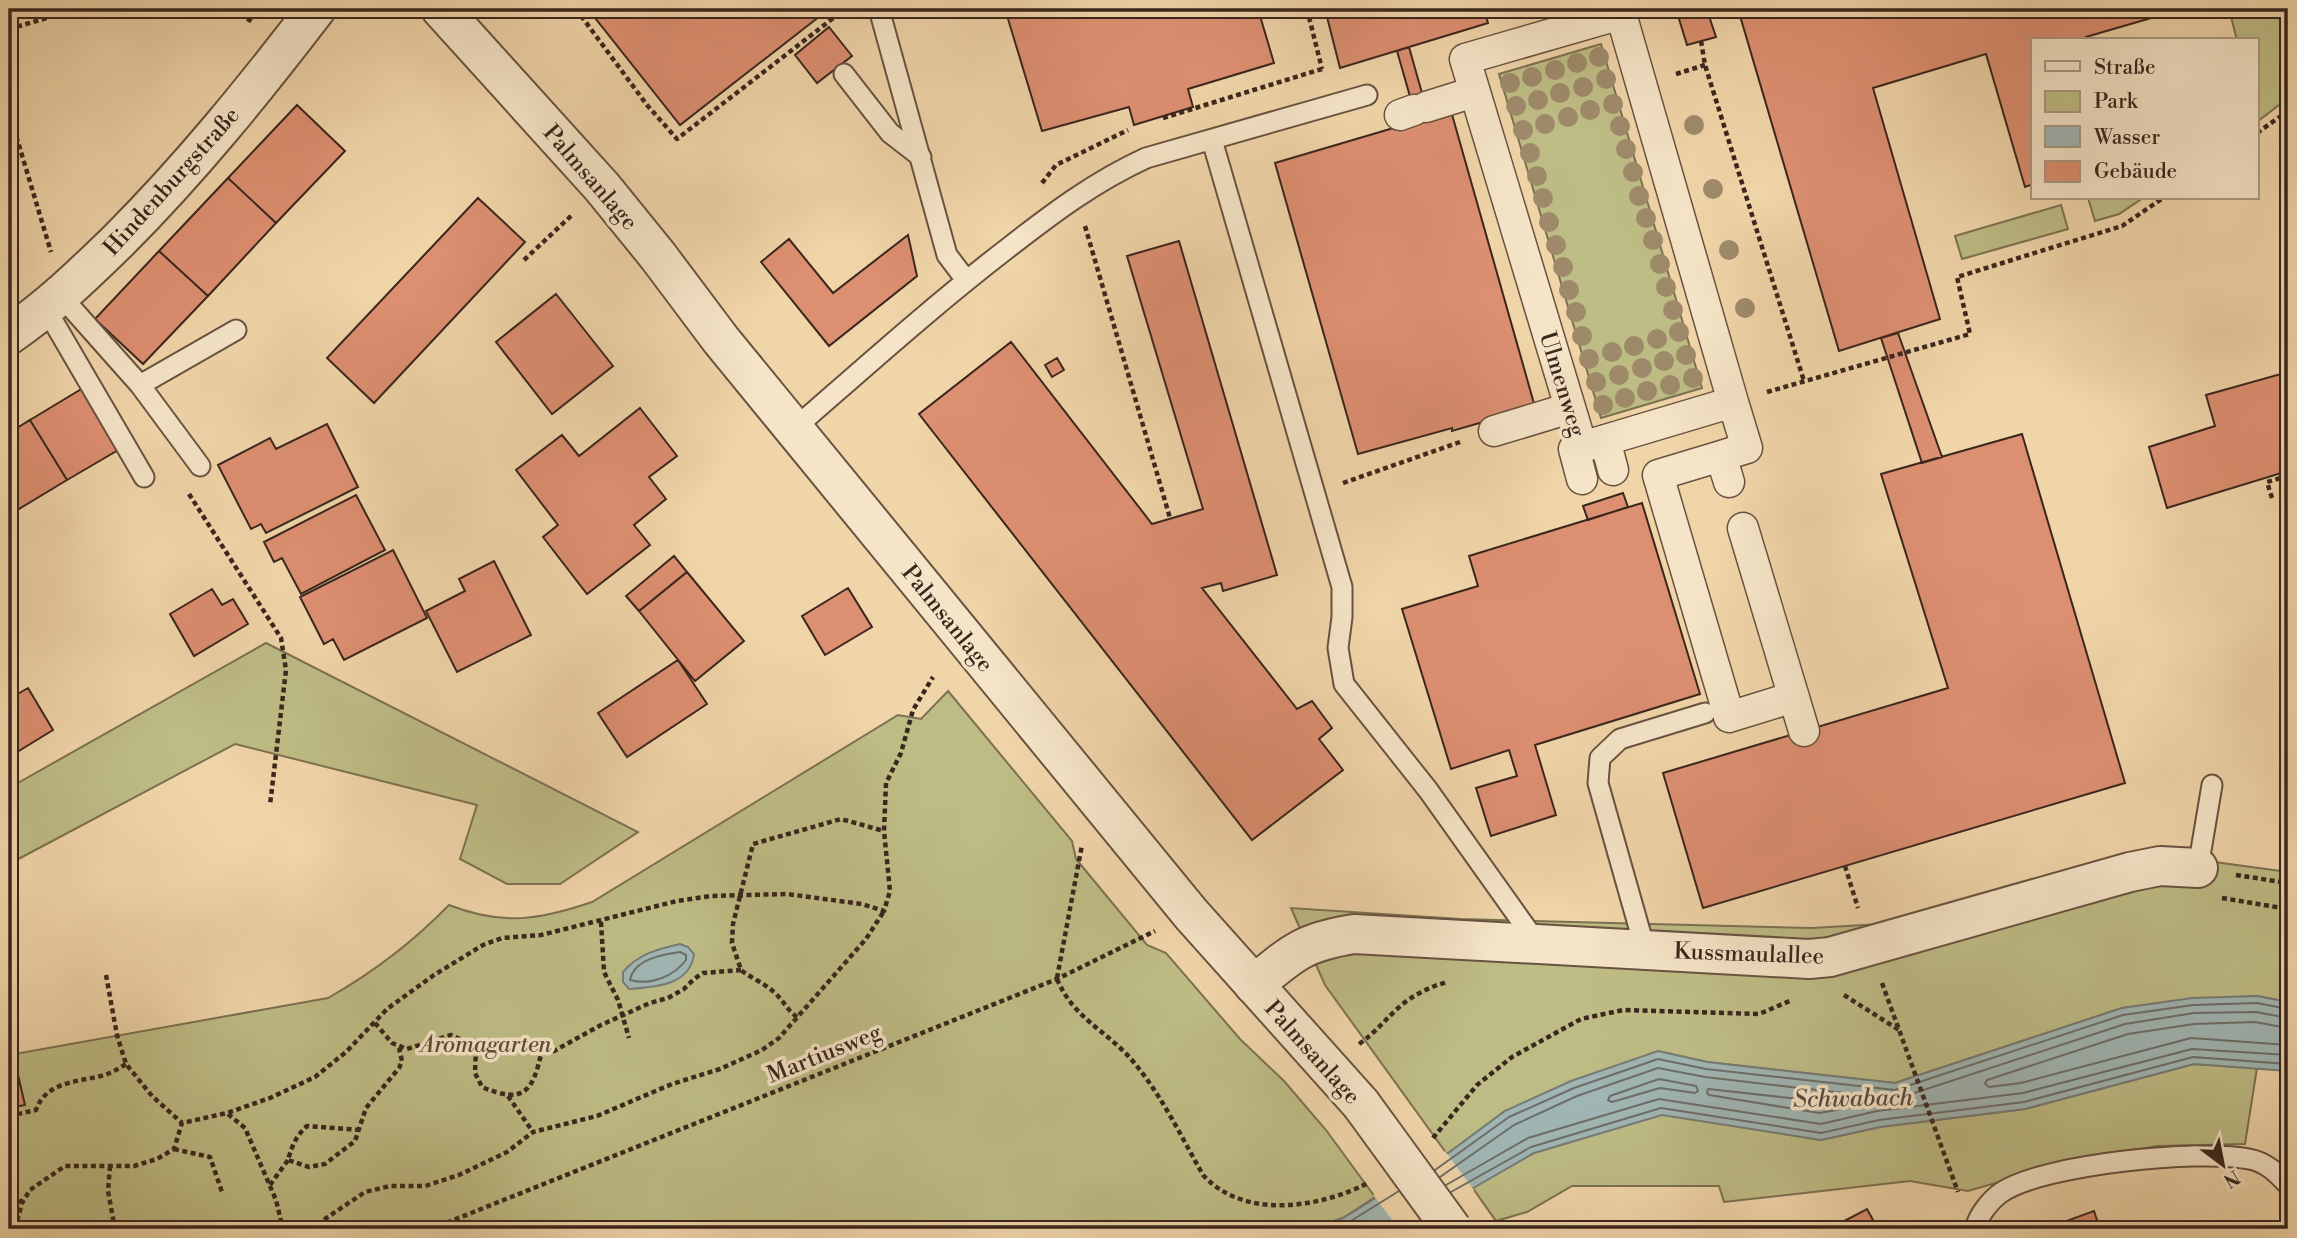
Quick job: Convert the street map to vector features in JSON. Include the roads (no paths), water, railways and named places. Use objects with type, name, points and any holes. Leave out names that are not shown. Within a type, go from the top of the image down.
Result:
[{"type":"street","name":"Hindenburgstraße","points":[[9,335],[58,299],[158,201],[225,125],[316,9]]},
{"type":"street","name":"Palmsanlage","points":[[441,9],[602,187],[721,340],[1191,914],[1361,1104],[1452,1229]]},
{"type":"street","name":"Ulmenweg","points":[[1620,12],[1733,402],[1593,443],[1570,408],[1475,92],[1465,60],[1620,12]]},
{"type":"street","points":[[1413,111],[1475,92]]},
{"type":"street","points":[[1658,475],[1725,469],[1747,448],[1733,402]]},
{"type":"street","points":[[1494,431],[1570,408]]},
{"type":"street","points":[[1646,428],[1729,717],[1794,697]]},
{"type":"street","points":[[1582,479],[1574,449],[1593,443],[1613,470]]},
{"type":"street","points":[[1743,528],[1804,731]]},
{"type":"street","name":"Kussmaulallee","points":[[1254,985],[1292,953],[1321,939],[1354,934],[1809,959],[1830,957],[2130,872],[2160,866],[2197,868]]},
{"type":"lane","points":[[879,9],[947,255],[966,280]]},
{"type":"lane","points":[[844,74],[890,133],[920,157]]},
{"type":"lane","points":[[794,428],[966,280],[1076,195],[1146,158],[1367,95]]},
{"type":"lane","points":[[1212,140],[1342,587],[1338,648],[1344,684],[1428,790],[1537,943]]},
{"type":"lane","points":[[58,299],[140,385],[200,466]]},
{"type":"lane","points":[[58,299],[144,477]]},
{"type":"lane","points":[[140,385],[236,330]]},
{"type":"lane","points":[[1645,949],[1598,783],[1600,758],[1620,739],[1705,713]]},
{"type":"lane","points":[[2197,868],[2211,785]]},
{"type":"lane","points":[[1975,1229],[1984,1209],[2003,1192],[2030,1181],[2084,1167],[2162,1157],[2252,1159],[2274,1170],[2288,1185]]},
{"type":"water","points":[[680,944],[688,947],[694,954],[686,973],[678,979],[669,983],[629,989],[623,982],[623,972],[635,961],[656,950]]},
{"type":"water","name":"Schwabach","points":[[2257,996],[2288,1002],[2288,1071],[2194,1064],[2025,1109],[1880,1127],[1821,1140],[1662,1115],[1534,1153],[1402,1229],[1310,1229],[1343,1218],[1447,1154],[1505,1111],[1571,1081],[1658,1051],[1707,1062],[1895,1083],[2122,1008],[2192,998]]},
{"type":"park label","name":"Aromagarten","points":[[486,1044]]}]
